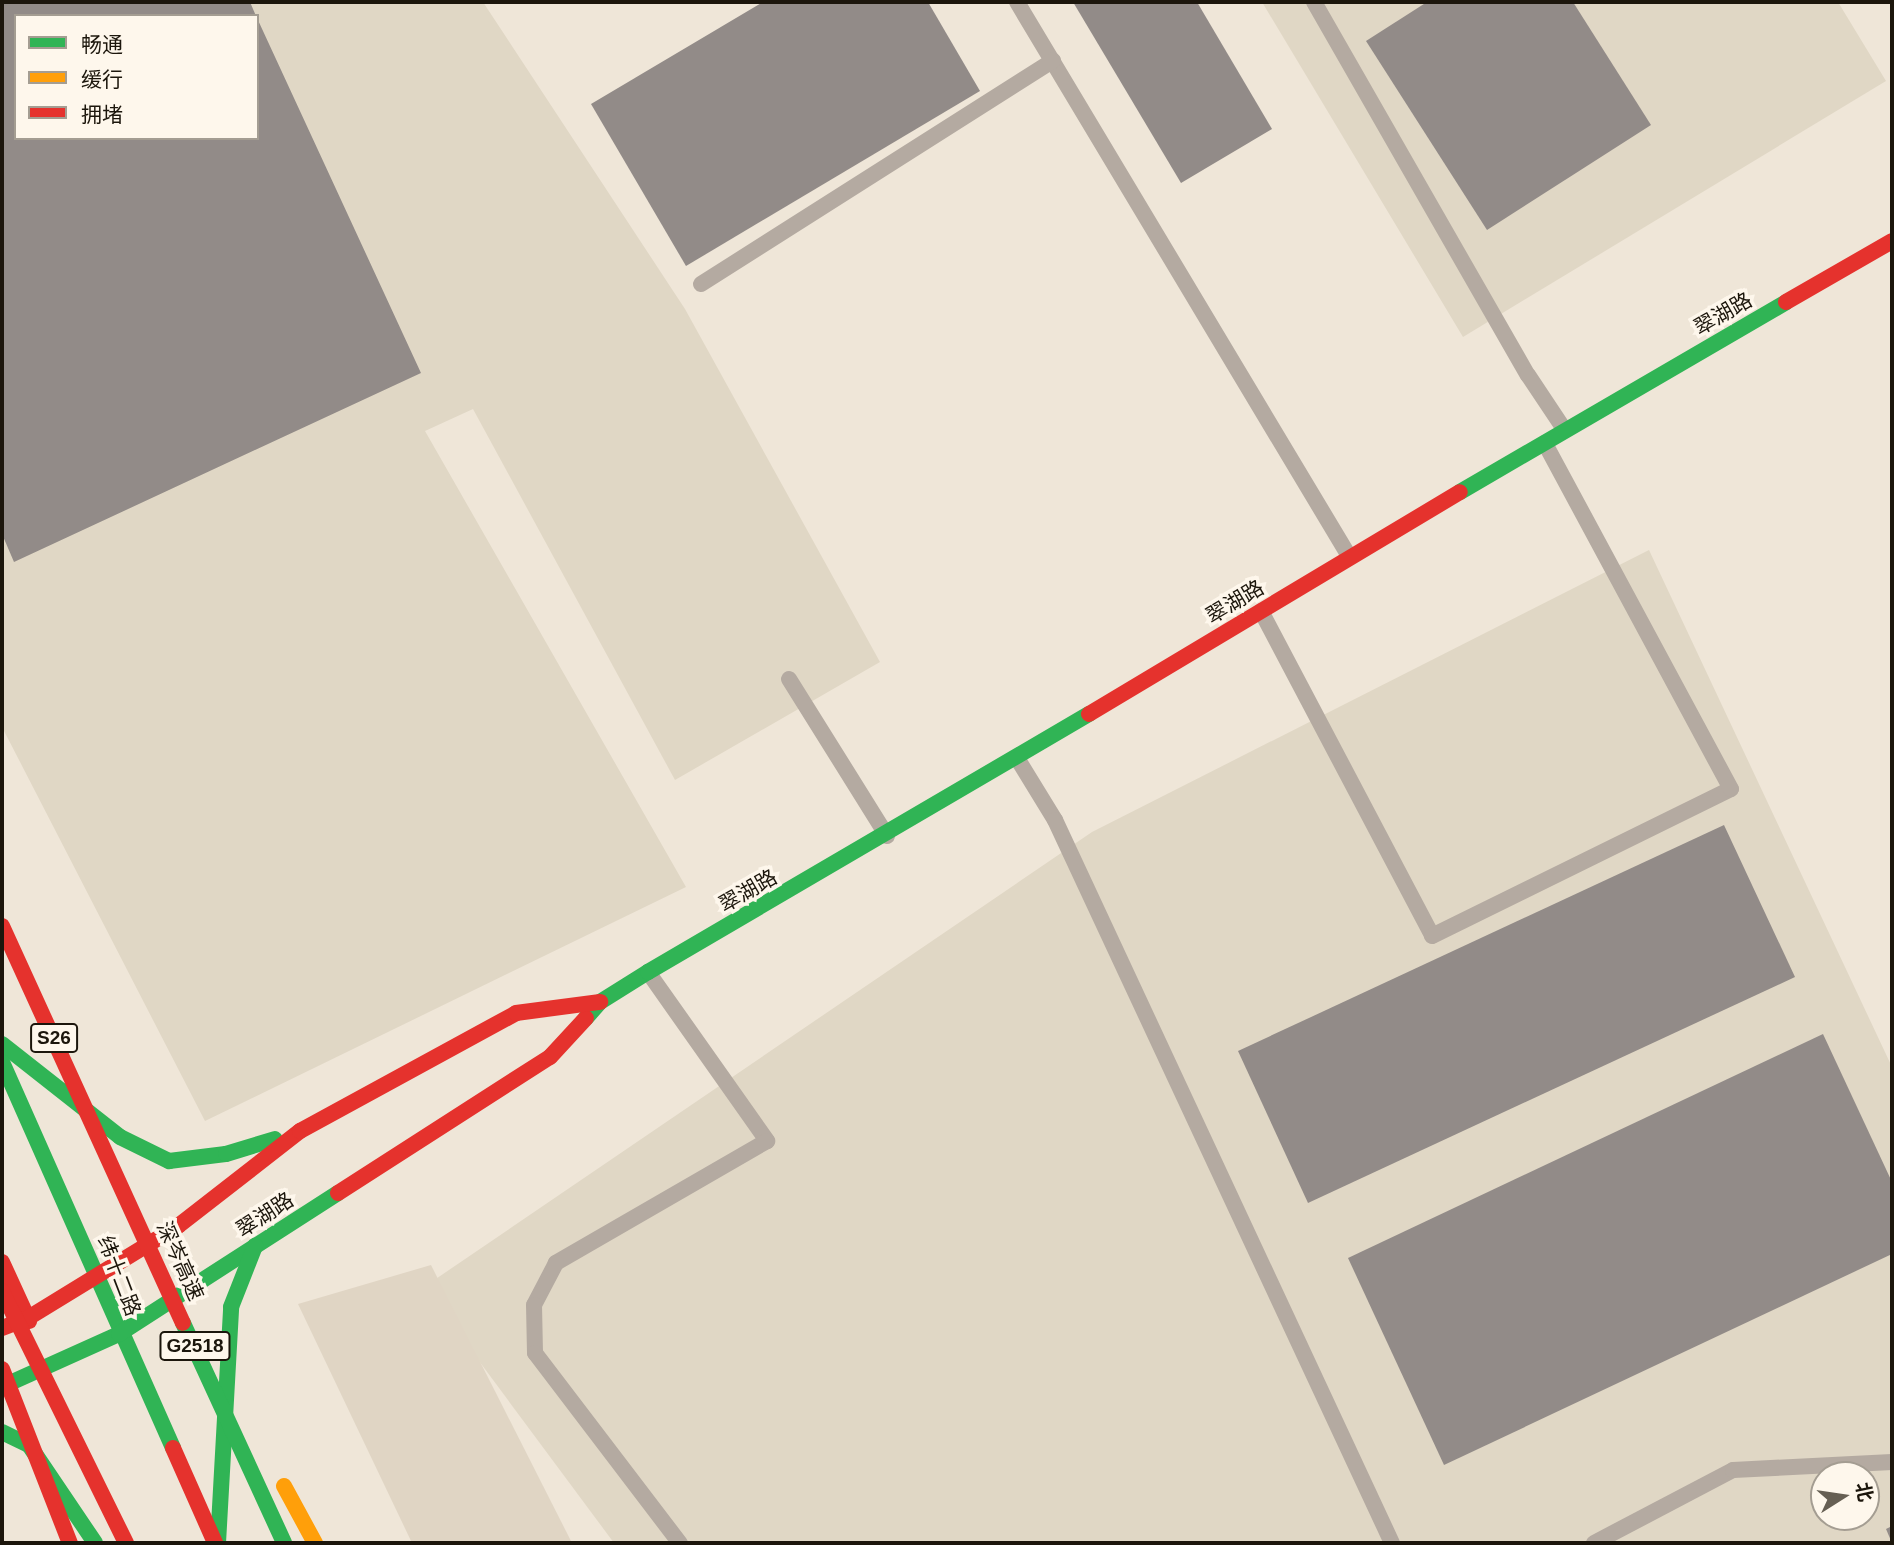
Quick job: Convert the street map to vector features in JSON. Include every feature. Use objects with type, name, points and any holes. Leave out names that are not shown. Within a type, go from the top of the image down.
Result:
[{"type":"main road","name":"翠湖路","points":[[2,1387],[51,1368],[119,1334],[551,1057],[600,1002],[648,972],[1017,758],[1349,556],[1545,443],[1564,429],[1892,241]]},
{"type":"main road","name":"S26","points":[[2,926],[107,1149]]},
{"type":"main road","name":"翠湖路","points":[[2,1328],[28,1318],[178,1226],[300,1131],[516,1013],[600,1002]]},
{"type":"main road","points":[[2,1044],[120,1137],[169,1161],[226,1154],[300,1131]]},
{"type":"main road","name":"纬十二路","points":[[2,1062],[99,1274],[119,1334],[216,1543]]},
{"type":"main road","points":[[107,1149],[243,1408]]},
{"type":"main road","name":"深岑高速","points":[[107,1149],[284,1543]]},
{"type":"main road","points":[[216,1543],[232,1354],[231,1307],[255,1246]]},
{"type":"main road","points":[[2,1262],[132,1543]]},
{"type":"main road","points":[[2,1291],[126,1543]]},
{"type":"main road","points":[[2,1369],[70,1543]]},
{"type":"main road","points":[[2,1432],[29,1445],[95,1543]]},
{"type":"main road","points":[[276,1469],[314,1543]]},
{"type":"lane","points":[[1017,2],[1349,556]]},
{"type":"lane","points":[[1314,2],[1528,375],[1564,429]]},
{"type":"lane","points":[[702,284],[1053,61]]},
{"type":"lane","points":[[1261,611],[1433,936],[1731,789],[1545,443]]},
{"type":"lane","points":[[789,679],[887,835]]},
{"type":"lane","points":[[1017,758],[1055,820],[1392,1543]]},
{"type":"lane","points":[[648,972],[767,1142],[556,1263],[534,1305],[535,1353],[680,1543]]},
{"type":"lane","points":[[1594,1543],[1733,1470],[1892,1462]]},
{"type":"shaded area","points":[[2,2],[483,2],[685,309],[880,662],[675,780],[473,409],[425,431],[686,887],[205,1121],[2,727]]},
{"type":"shaded area","points":[[1262,2],[1838,2],[1886,81],[1463,337]]},
{"type":"shaded area","points":[[1649,550],[1892,1067],[1892,1543],[614,1543],[424,1287],[1092,832]]},
{"type":"shaded area","points":[[431,1265],[572,1543],[412,1543],[298,1304]]},
{"type":"building","points":[[2,2],[250,2],[255,14],[14,14],[14,140],[259,140],[259,22],[421,373],[14,562],[2,534]]},
{"type":"building","points":[[763,2],[928,2],[980,91],[686,266],[591,104]]},
{"type":"building","points":[[1073,2],[1197,2],[1272,129],[1181,183]]},
{"type":"building","points":[[1427,2],[1573,2],[1651,125],[1487,230],[1366,41]]},
{"type":"building","points":[[1724,825],[1795,977],[1308,1203],[1238,1051]]},
{"type":"building","points":[[1823,1034],[1892,1182],[1892,1254],[1444,1465],[1348,1258]]},
{"type":"building","points":[[1892,1526],[1892,1543],[1886,1529]]},
{"type":"traffic: fast","points":[[1460,492],[1786,302]]},
{"type":"traffic: fast","points":[[586,1018],[600,1002],[648,972],[1089,714]]},
{"type":"traffic: fast","points":[[2,1044],[120,1137],[169,1161],[226,1154],[275,1139]]},
{"type":"traffic: fast","points":[[2,1062],[173,1448]]},
{"type":"traffic: fast","points":[[10,1383],[119,1334],[338,1193]]},
{"type":"traffic: fast","points":[[218,1543],[231,1307],[255,1246]]},
{"type":"traffic: fast","points":[[183,1323],[284,1543]]},
{"type":"traffic: fast","points":[[2,1432],[29,1445],[95,1543]]},
{"type":"traffic: jam","points":[[1786,302],[1892,241]]},
{"type":"traffic: jam","points":[[1089,714],[1460,492]]},
{"type":"traffic: jam","points":[[2,926],[183,1323]]},
{"type":"traffic: jam","points":[[2,1328],[28,1318],[178,1226],[300,1131],[516,1013],[600,1002]]},
{"type":"traffic: jam","points":[[338,1193],[550,1057],[586,1018]]},
{"type":"traffic: jam","points":[[2,1262],[29,1321]]},
{"type":"traffic: jam","points":[[2,1291],[126,1543]]},
{"type":"traffic: jam","points":[[2,1369],[70,1543]]},
{"type":"traffic: jam","points":[[173,1448],[215,1543]]},
{"type":"traffic: slow","points":[[284,1486],[315,1543]]}]
